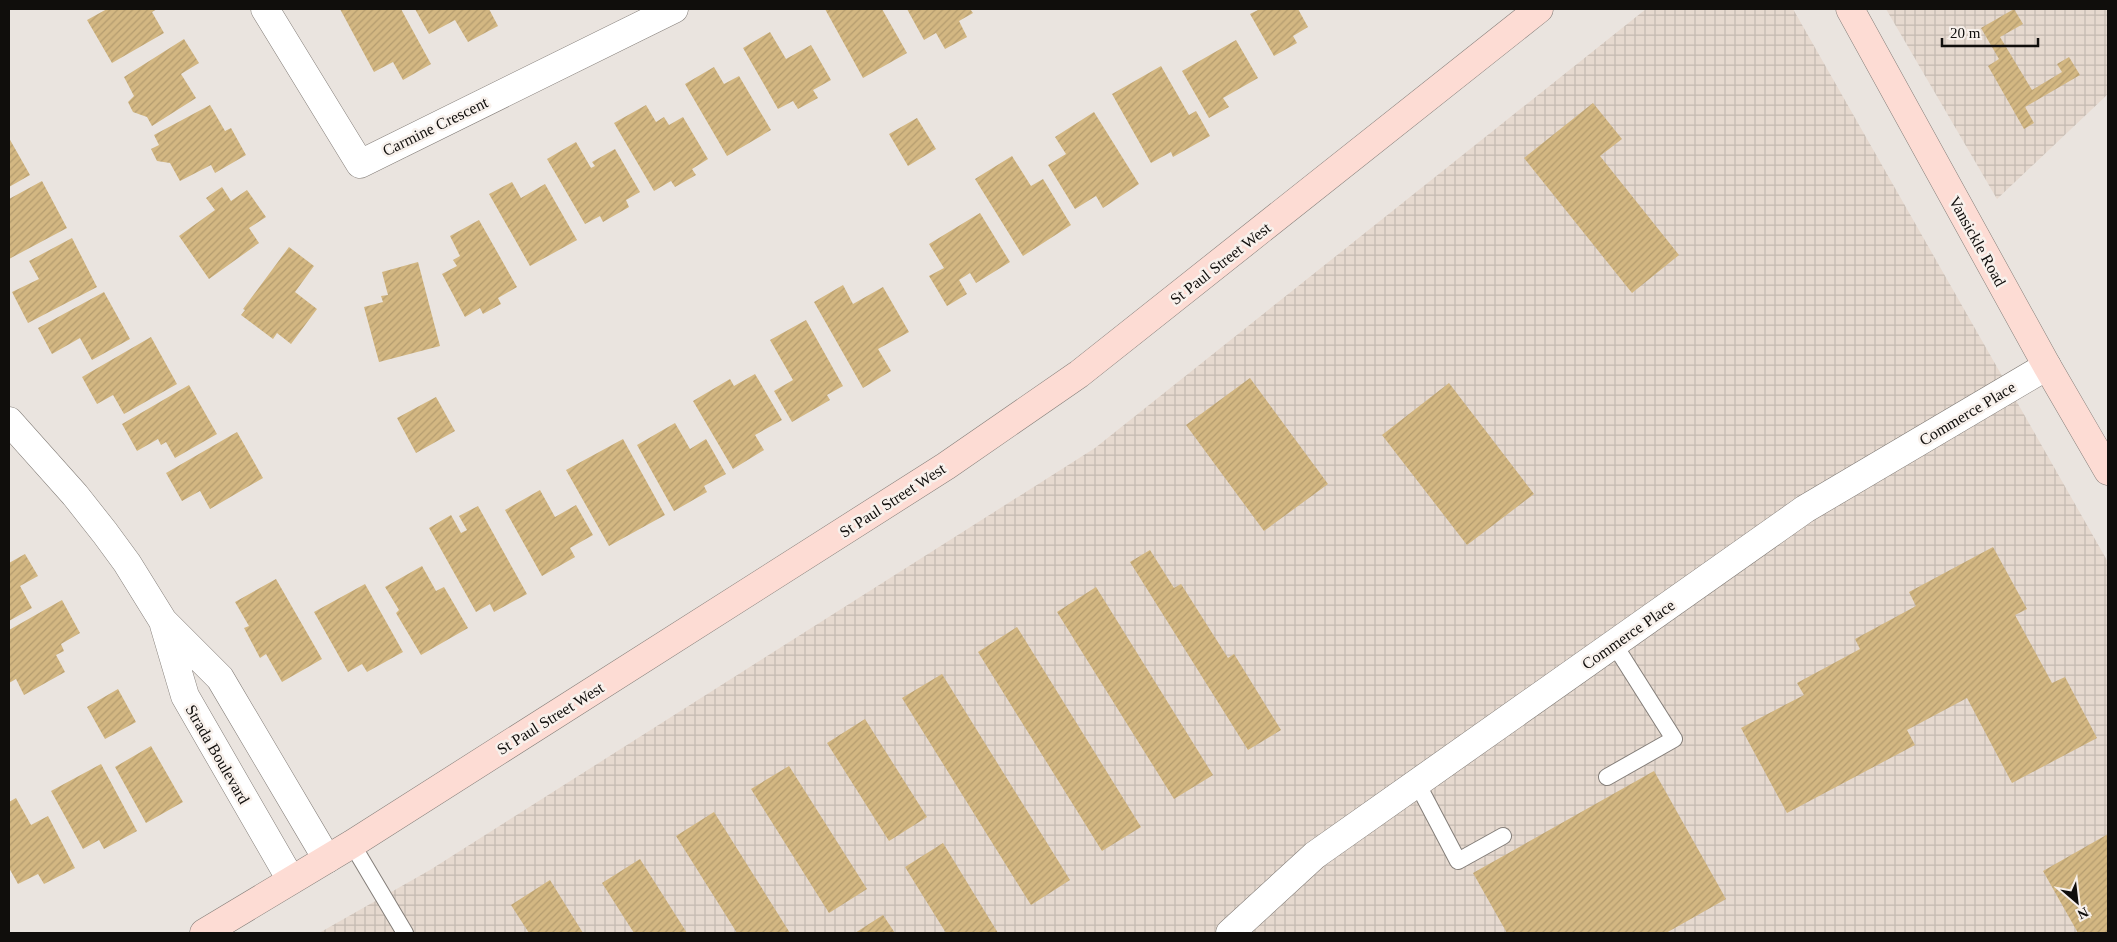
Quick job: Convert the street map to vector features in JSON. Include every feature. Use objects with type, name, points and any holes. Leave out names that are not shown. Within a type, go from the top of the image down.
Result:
[{"type":"main road","name":"St Paul Street West","points":[[204,933],[352,844],[946,466],[1079,374],[1539,9]]},
{"type":"main road","name":"Vansickle Road","points":[[1850,9],[2047,366],[2108,471]]},
{"type":"street","name":"Carmine Crescent","points":[[264,9],[360,164],[674,9]]},
{"type":"street","name":"Commerce Place","points":[[1230,933],[1315,855],[1805,509],[2047,366]]},
{"type":"street","name":"Strada Boulevard","points":[[9,421],[76,495],[127,563],[162,621],[185,696],[291,880]]},
{"type":"street","name":"Strada Boulevard","points":[[162,621],[220,678],[327,858]]},
{"type":"lane","points":[[1607,776],[1674,739],[1614,644]]},
{"type":"lane","points":[[1417,783],[1458,860],[1503,836]]},
{"type":"lane","points":[[352,844],[405,933]]},
{"type":"shaded area","points":[[1646,9],[1793,9],[2108,562],[2108,933],[319,933],[430,870],[1095,448]]},
{"type":"shaded area","points":[[1886,9],[2108,9],[2108,94],[1997,199]]},
{"type":"building","points":[[107,9],[157,9],[152,12],[164,33],[112,63],[87,20]]},
{"type":"building","points":[[340,9],[401,9],[431,64],[403,80],[393,62],[374,72]]},
{"type":"building","points":[[415,9],[489,9],[498,26],[468,42],[455,20],[429,34]]},
{"type":"building","points":[[825,9],[882,9],[907,53],[863,78]]},
{"type":"building","points":[[907,9],[970,9],[973,13],[959,21],[967,37],[945,49],[936,33],[924,40]]},
{"type":"building","points":[[1260,9],[1298,9],[1308,27],[1293,36],[1297,43],[1274,56],[1250,14]]},
{"type":"building","points":[[2014,9],[2023,24],[2000,37],[2032,90],[2062,72],[2057,64],[2069,57],[2080,75],[2025,107],[2034,123],[2024,129],[1988,66],[1999,59],[1981,28]]},
{"type":"building","points":[[770,32],[786,59],[811,45],[831,80],[813,90],[818,98],[798,109],[793,101],[778,109],[743,48]]},
{"type":"building","points":[[184,39],[199,63],[181,74],[196,98],[152,126],[147,117],[133,112],[128,102],[134,96],[124,77]]},
{"type":"building","points":[[1236,40],[1258,78],[1223,98],[1229,107],[1209,118],[1182,71]]},
{"type":"building","points":[[1161,66],[1189,115],[1196,111],[1210,136],[1173,157],[1171,152],[1151,163],[1112,94]]},
{"type":"building","points":[[714,67],[724,84],[739,76],[771,130],[727,156],[685,84]]},
{"type":"building","points":[[1593,103],[1622,139],[1600,156],[1679,255],[1632,293],[1524,158]]},
{"type":"building","points":[[210,105],[225,131],[231,128],[246,155],[215,173],[211,165],[180,181],[170,163],[157,161],[151,149],[159,145],[154,135]]},
{"type":"building","points":[[646,105],[656,122],[664,117],[669,125],[683,117],[708,159],[692,169],[696,175],[675,187],[671,181],[654,191],[614,123]]},
{"type":"building","points":[[1094,112],[1139,184],[1103,208],[1096,196],[1075,209],[1048,165],[1066,154],[1055,137]]},
{"type":"building","points":[[917,118],[936,149],[908,166],[889,134]]},
{"type":"building","points":[[9,138],[30,175],[9,187]]},
{"type":"building","points":[[576,142],[591,168],[595,166],[592,162],[615,149],[640,192],[626,200],[629,207],[603,222],[600,216],[585,224],[547,159]]},
{"type":"building","points":[[1012,156],[1031,186],[1043,179],[1071,225],[1023,256],[975,179]]},
{"type":"building","points":[[42,181],[67,228],[9,259],[9,199]]},
{"type":"building","points":[[512,182],[521,198],[545,184],[577,240],[530,266],[489,194]]},
{"type":"building","points":[[222,187],[231,201],[247,190],[266,217],[249,228],[259,243],[209,279],[179,236],[215,210],[206,198]]},
{"type":"building","points":[[980,213],[1010,262],[976,283],[970,273],[959,280],[967,294],[947,306],[929,276],[944,268],[929,244]]},
{"type":"building","points":[[479,220],[517,287],[498,298],[501,304],[483,314],[480,308],[465,317],[442,274],[457,266],[453,260],[460,256],[450,236]]},
{"type":"building","points":[[72,238],[97,287],[28,323],[12,292],[39,279],[29,261]]},
{"type":"building","points":[[289,247],[314,266],[295,292],[317,309],[291,344],[277,333],[273,339],[241,315],[245,310],[243,309]]},
{"type":"building","points":[[418,262],[440,346],[379,362],[364,307],[383,302],[381,296],[388,295],[382,272]]},
{"type":"building","points":[[843,285],[853,304],[883,287],[909,332],[878,349],[891,371],[863,388],[814,302]]},
{"type":"building","points":[[104,292],[130,339],[92,360],[80,338],[52,354],[38,328]]},
{"type":"building","points":[[806,320],[843,386],[827,395],[830,400],[792,422],[774,391],[793,380],[770,340]]},
{"type":"building","points":[[151,337],[177,384],[124,414],[113,395],[97,404],[82,377]]},
{"type":"building","points":[[755,374],[782,420],[755,435],[764,450],[733,469],[693,401],[730,379],[734,386]]},
{"type":"building","points":[[1250,378],[1328,484],[1264,531],[1186,425]]},
{"type":"building","points":[[1449,383],[1534,494],[1467,545],[1382,435]]},
{"type":"building","points":[[189,385],[217,434],[175,458],[166,442],[161,445],[158,439],[137,451],[122,424]]},
{"type":"building","points":[[436,397],[455,431],[416,453],[397,418]]},
{"type":"building","points":[[675,423],[690,449],[706,439],[726,474],[704,486],[707,492],[674,511],[637,445]]},
{"type":"building","points":[[237,432],[263,478],[210,509],[200,491],[182,501],[166,473]]},
{"type":"building","points":[[623,439],[665,515],[609,546],[566,470]]},
{"type":"building","points":[[540,490],[555,517],[576,505],[593,535],[570,548],[575,557],[542,576],[505,510]]},
{"type":"building","points":[[478,506],[527,594],[494,612],[490,604],[476,612],[429,528],[451,515],[461,533],[467,530],[459,516]]},
{"type":"building","points":[[1993,547],[2027,609],[2015,615],[2052,683],[2065,677],[2097,738],[2012,783],[1967,698],[1907,730],[1915,745],[1787,813],[1741,728],[1804,695],[1797,683],[1860,649],[1855,639],[1916,606],[1909,592]]},
{"type":"building","points":[[1150,550],[1174,588],[1181,584],[1228,658],[1234,654],[1281,730],[1248,750],[1130,562]]},
{"type":"building","points":[[25,554],[38,576],[20,586],[32,608],[9,621],[9,563]]},
{"type":"building","points":[[422,566],[436,591],[444,587],[468,628],[421,655],[396,613],[399,610],[385,587]]},
{"type":"building","points":[[276,579],[322,659],[282,682],[266,654],[260,658],[244,628],[249,626],[235,602]]},
{"type":"building","points":[[365,584],[403,652],[367,672],[362,664],[348,672],[314,612]]},
{"type":"building","points":[[1096,587],[1213,775],[1174,799],[1057,612]]},
{"type":"building","points":[[62,600],[80,633],[61,644],[64,651],[56,655],[65,672],[24,695],[16,679],[9,683],[9,630]]},
{"type":"building","points":[[1017,627],[1141,827],[1102,851],[978,652]]},
{"type":"building","points":[[942,674],[1070,880],[1031,905],[902,698]]},
{"type":"building","points":[[118,689],[136,722],[105,739],[87,707]]},
{"type":"building","points":[[865,719],[927,817],[889,841],[827,743]]},
{"type":"building","points":[[151,746],[183,802],[146,823],[115,767]]},
{"type":"building","points":[[101,764],[137,831],[104,849],[99,840],[83,849],[51,791]]},
{"type":"building","points":[[789,766],[867,889],[829,913],[751,789]]},
{"type":"building","points":[[1654,771],[1726,899],[1666,933],[1507,933],[1473,873]]},
{"type":"building","points":[[16,798],[31,825],[48,816],[75,868],[44,884],[38,874],[18,884],[9,868],[9,802]]},
{"type":"building","points":[[714,812],[790,933],[737,933],[676,836]]},
{"type":"building","points":[[2108,834],[2108,933],[2078,933],[2043,871]]},
{"type":"building","points":[[943,843],[998,933],[946,933],[905,867]]},
{"type":"building","points":[[640,859],[687,933],[634,933],[602,883]]},
{"type":"building","points":[[550,880],[583,933],[529,933],[511,905]]},
{"type":"building","points":[[883,915],[895,933],[855,933]]}]
